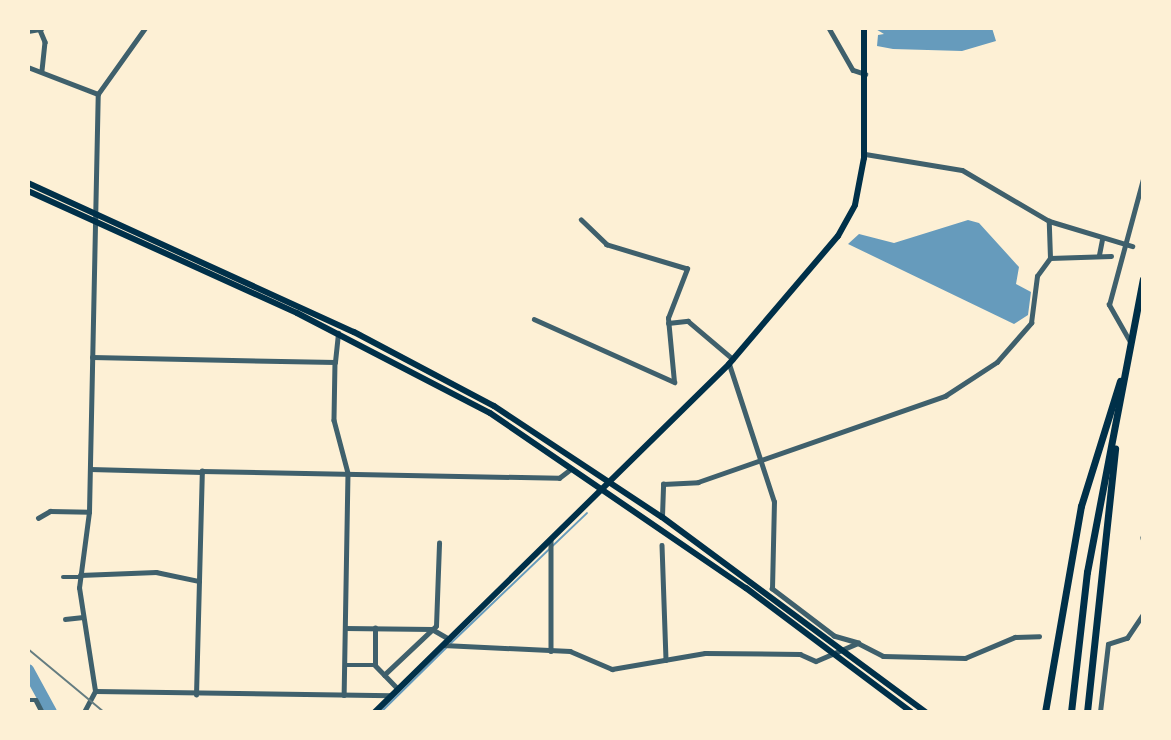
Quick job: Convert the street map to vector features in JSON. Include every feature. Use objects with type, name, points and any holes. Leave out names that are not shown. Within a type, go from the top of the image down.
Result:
[{"type":"highway","points":[[1071,712],[1087,572],[1143,279]]},
{"type":"highway","points":[[1045,712],[1082,506],[1101,425],[1126,368]]},
{"type":"highway","points":[[1087,712],[1126,368]]},
{"type":"main road","points":[[375,712],[552,543],[602,488],[731,361],[838,236],[855,205],[865,155],[864,28]]},
{"type":"main road","points":[[28,183],[95,211],[424,366],[662,517],[926,712]]},
{"type":"main road","points":[[28,191],[338,333],[490,413],[602,488],[911,712]]},
{"type":"street","points":[[84,712],[95,691],[83,617],[80,576],[89,512],[98,94],[145,28]]},
{"type":"street","points":[[829,28],[853,70],[865,74]]},
{"type":"street","points":[[28,31],[41,29],[45,42],[42,70]]},
{"type":"street","points":[[28,67],[42,70],[98,94]]},
{"type":"street","points":[[865,155],[961,170],[1049,221],[1132,246]]},
{"type":"street","points":[[1130,342],[1109,305],[1122,244],[1143,179]]},
{"type":"street","points":[[534,319],[674,383],[668,323],[687,269],[607,245],[581,220]]},
{"type":"street","points":[[1049,221],[1050,258]]},
{"type":"street","points":[[1099,255],[1102,239]]},
{"type":"street","points":[[662,517],[663,484],[691,484],[945,396],[996,362],[1024,336],[1039,270],[1050,258],[1111,256]]},
{"type":"street","points":[[668,323],[688,321],[731,361],[774,502],[772,589],[834,636],[858,643],[883,656],[965,658],[1015,637],[1039,636]]},
{"type":"street","points":[[338,333],[334,420],[348,473],[344,695]]},
{"type":"street","points":[[92,357],[335,362]]},
{"type":"street","points":[[90,469],[559,478],[571,468]]},
{"type":"street","points":[[196,695],[202,472]]},
{"type":"street","points":[[38,518],[50,512],[89,512]]},
{"type":"street","points":[[384,675],[432,629],[439,543]]},
{"type":"street","points":[[551,651],[552,543]]},
{"type":"street","points":[[662,545],[666,660]]},
{"type":"street","points":[[63,577],[156,572],[199,581]]},
{"type":"street","points":[[1100,712],[1108,644],[1126,638],[1143,614]]},
{"type":"street","points":[[65,619],[83,617]]},
{"type":"street","points":[[345,628],[432,629],[447,645],[551,651],[612,668],[730,652],[800,654],[816,661],[831,654],[843,653],[858,643]]},
{"type":"street","points":[[375,628],[374,664],[398,689]]},
{"type":"street","points":[[345,665],[374,664]]},
{"type":"street","points":[[95,691],[196,695],[391,695]]},
{"type":"street","points":[[28,700],[36,700],[42,712]]},
{"type":"water","points":[[874,28],[992,28],[996,41],[962,51],[893,49],[877,46],[878,35],[884,34]]},
{"type":"water","points":[[968,220],[979,223],[1019,267],[1016,284],[1031,292],[1028,315],[1014,324],[848,244],[859,234],[894,243]]},
{"type":"waterway","points":[[451,643],[587,513]]},
{"type":"waterway","points":[[381,712],[447,647]]},
{"type":"waterway","points":[[28,670],[51,712]]},
{"type":"railway","points":[[28,649],[104,712]]}]
